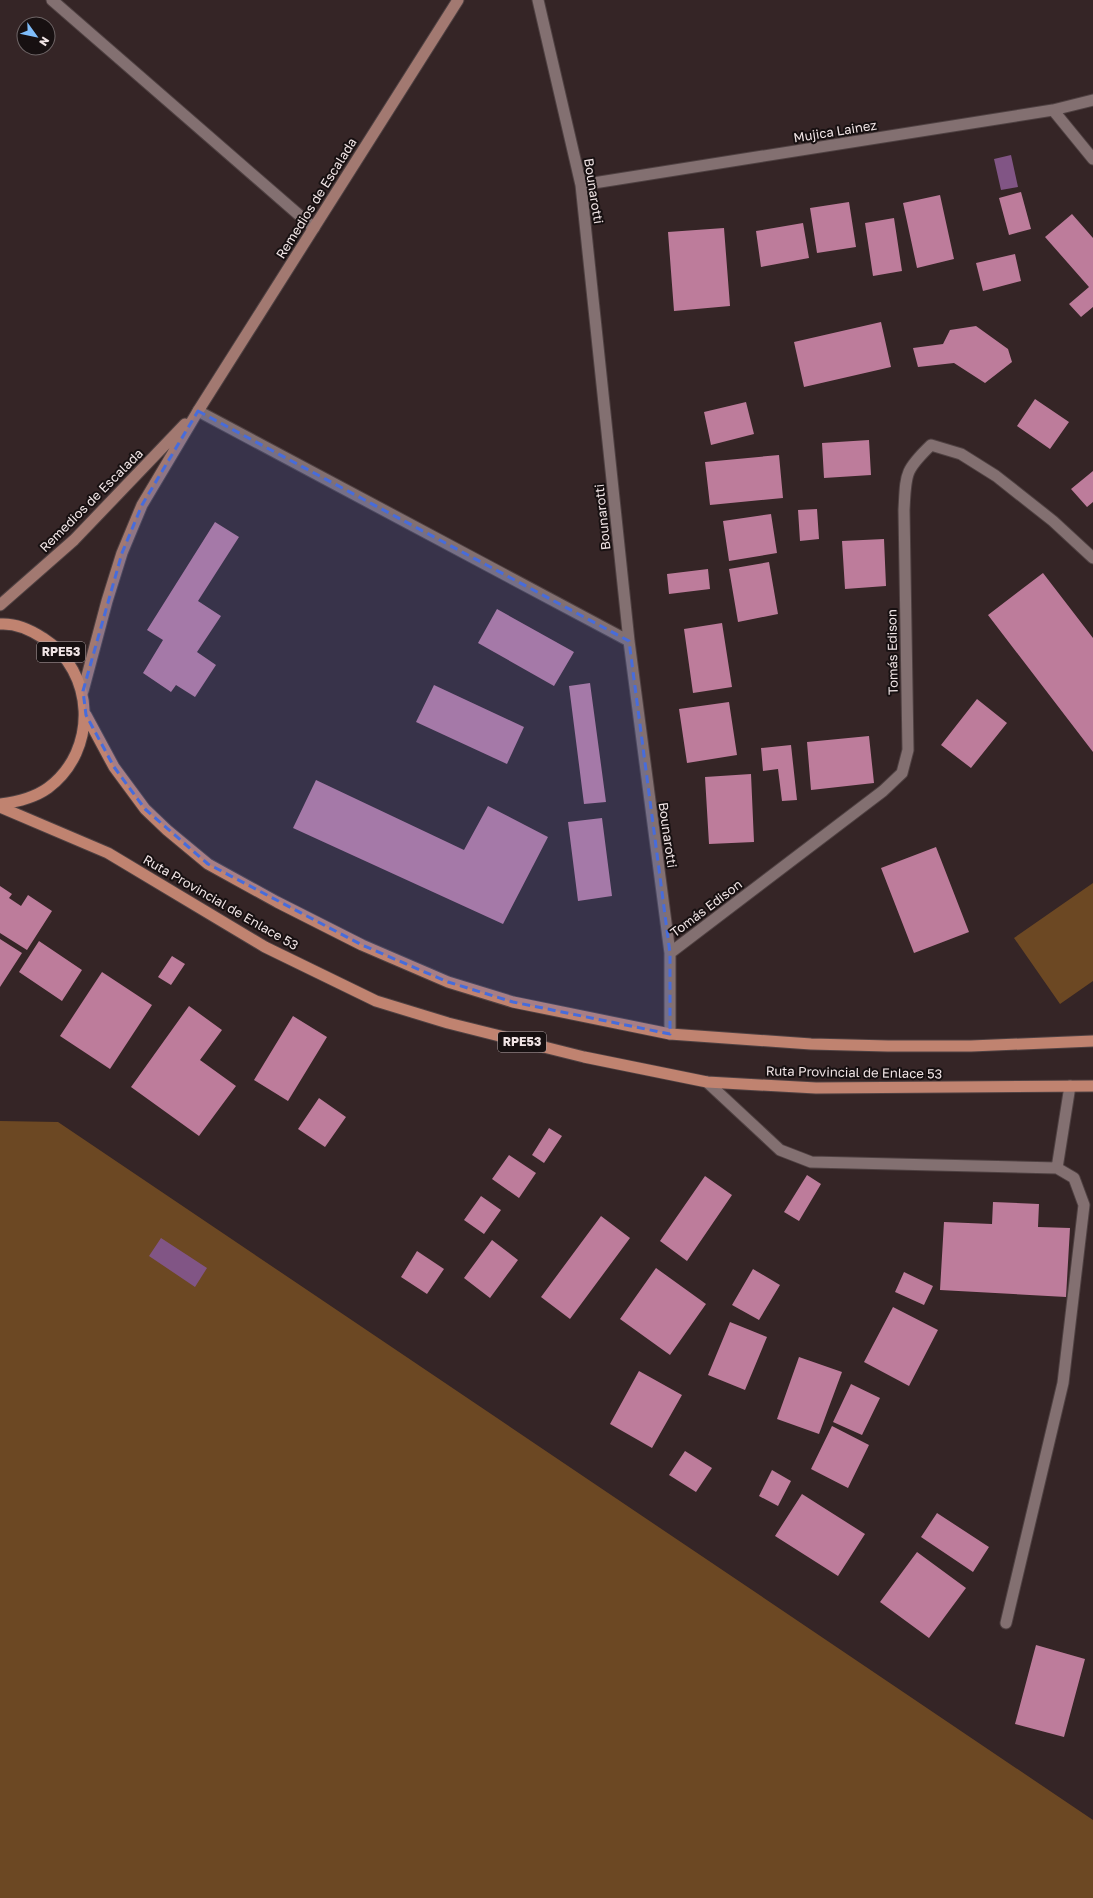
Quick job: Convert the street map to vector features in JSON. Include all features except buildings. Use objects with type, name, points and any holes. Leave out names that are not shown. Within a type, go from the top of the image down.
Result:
[{"type":"main road","name":"Remedios de Escalada","points":[[83,691],[107,601],[122,553],[142,505],[198,411],[458,0]]},
{"type":"main road","name":"Remedios de Escalada","points":[[0,605],[74,540],[198,411]]},
{"type":"main road","name":"RPE53","points":[[0,624],[32,631],[54,645],[72,666],[83,691],[86,715],[81,743],[68,768],[48,788],[23,801],[0,806]]},
{"type":"main road","name":"Ruta Provincial de Enlace 53","points":[[86,715],[114,767],[145,809],[167,830],[208,864],[277,902],[362,945],[448,982],[513,1002],[670,1034],[811,1044],[888,1046],[971,1046],[1093,1041]]},
{"type":"main road","name":"Ruta Provincial de Enlace 53","points":[[0,806],[108,853],[265,947],[376,1001],[448,1023],[584,1057],[707,1082],[816,1088],[1093,1086]]},
{"type":"street","points":[[52,0],[314,228]]},
{"type":"street","name":"Bounarotti","points":[[538,0],[581,185],[629,641],[670,953],[670,1034]]},
{"type":"street","name":"Mujica Lainez","points":[[581,185],[1053,110],[1093,100]]},
{"type":"street","points":[[1053,110],[1093,159]]},
{"type":"street","points":[[198,411],[629,641]]},
{"type":"street","name":"Tomás Edison","points":[[670,953],[883,791],[902,773],[908,750],[904,510],[906,476],[914,462],[931,445],[961,454],[996,476],[1053,521],[1093,558]]},
{"type":"street","points":[[707,1082],[780,1150],[811,1162],[1057,1168],[1074,1178],[1084,1205],[1063,1384],[1006,1623]]},
{"type":"street","points":[[1057,1168],[1070,1086]]},
{"type":"highlighted area","points":[[198,411],[629,641],[670,953],[670,1034],[513,1002],[448,982],[362,945],[208,864],[145,809],[114,767],[86,715],[83,691],[122,553],[142,505]]},
{"type":"shaded area","points":[[1011,155],[1018,187],[1001,190],[994,159]]},
{"type":"shaded area","points":[[1093,883],[1093,981],[1060,1004],[1014,938]]},
{"type":"shaded area","points":[[0,1121],[58,1122],[1093,1820],[1093,1898],[0,1898]]},
{"type":"shaded area","points":[[161,1238],[207,1268],[195,1287],[149,1256]]}]
